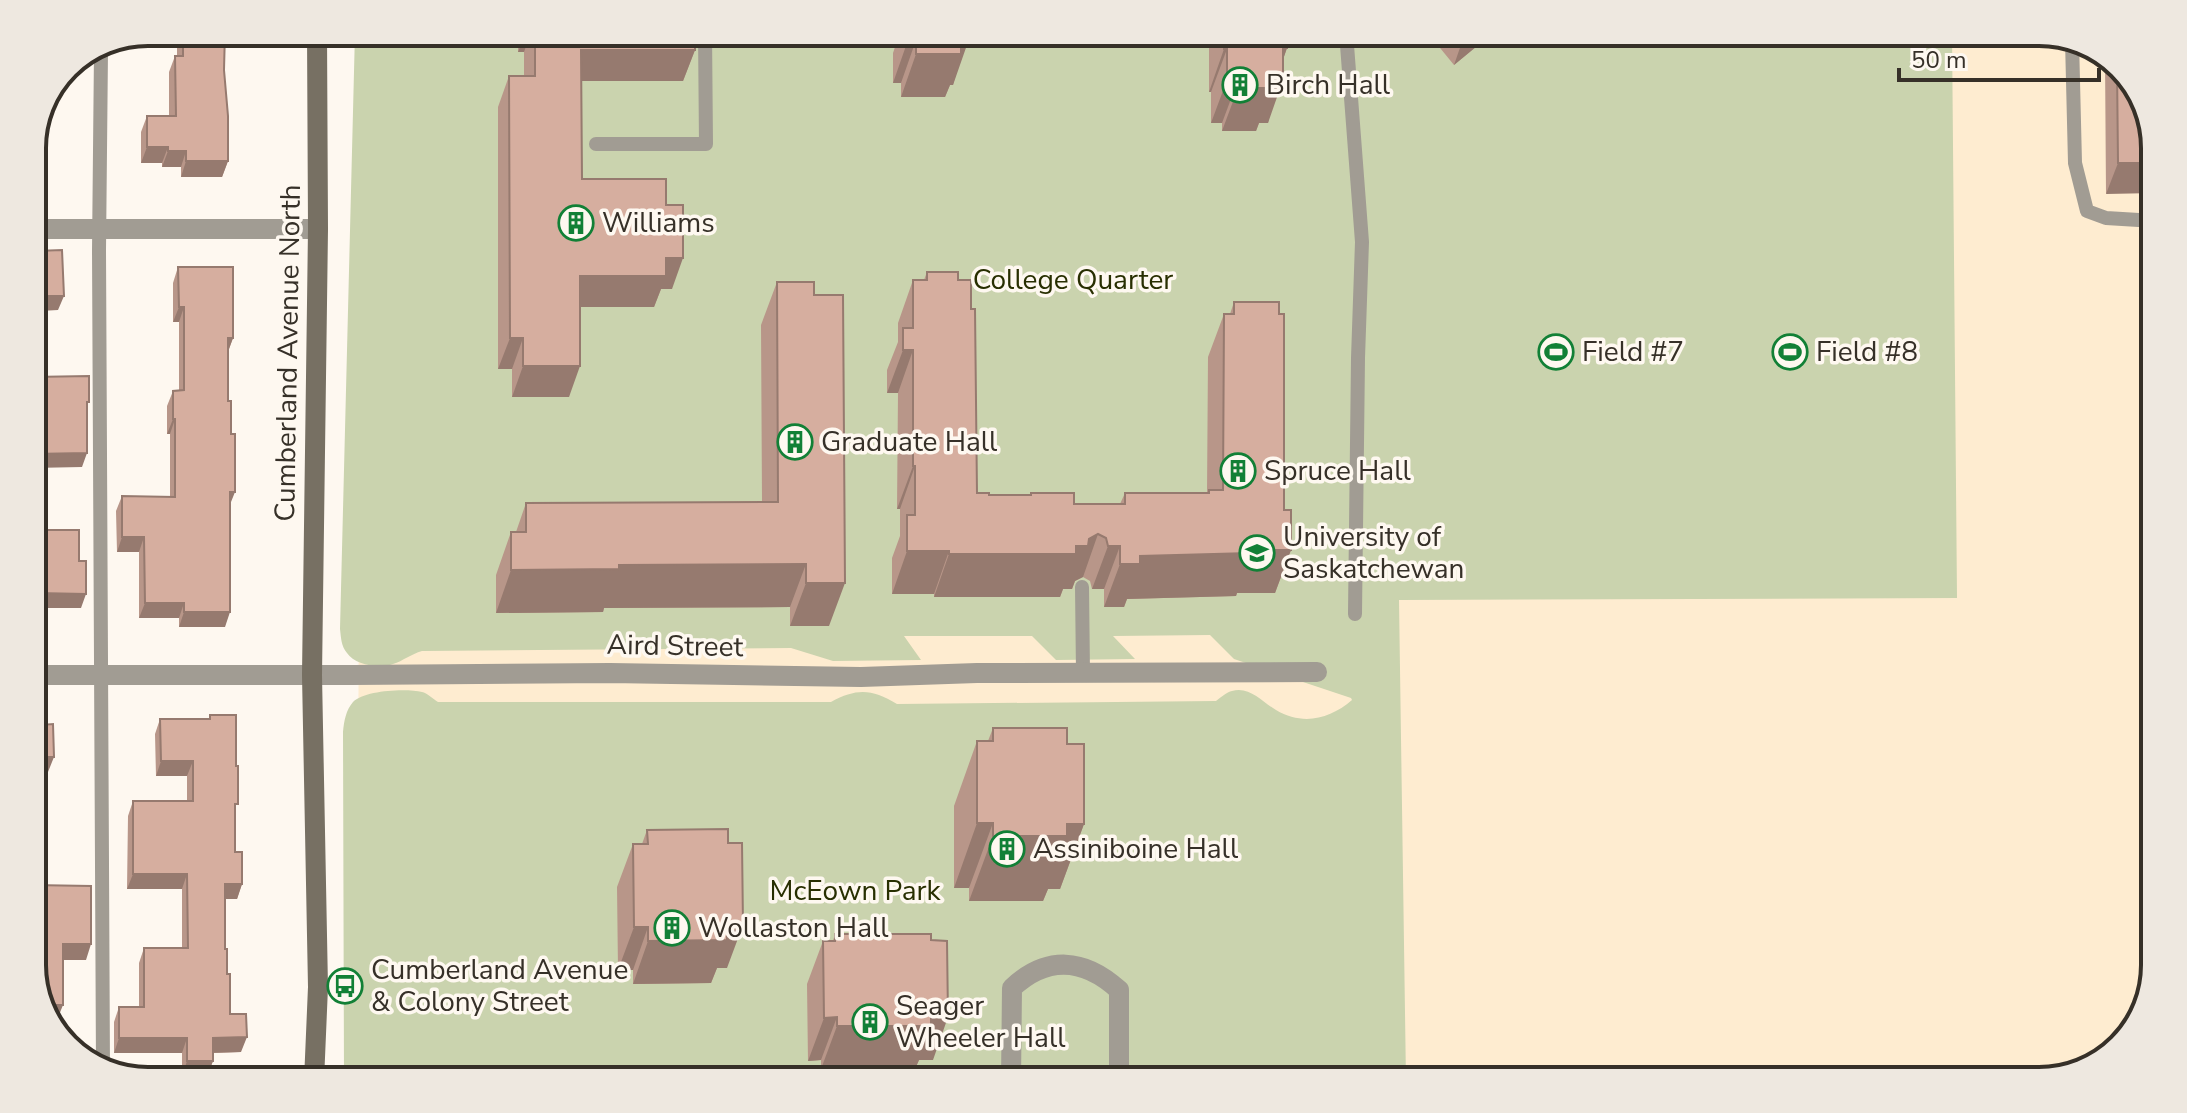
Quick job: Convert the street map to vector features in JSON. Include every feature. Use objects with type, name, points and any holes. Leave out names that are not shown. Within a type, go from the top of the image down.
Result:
[{"type":"main road","name":"Cumberland Avenue North","points":[[315,1067],[318,987],[312,675],[318,229],[317,46]]},
{"type":"street","points":[[46,229],[318,229]]},
{"type":"street","name":"Aird Street","points":[[46,675],[610,673],[861,677],[1317,672]]},
{"type":"street","points":[[1011,1067],[1012,988],[1037,969],[1069,964],[1097,973],[1119,990],[1119,1067]]},
{"type":"lane","points":[[596,144],[706,144],[705,46]]},
{"type":"lane","points":[[1347,46],[1362,242],[1355,614]]},
{"type":"lane","points":[[2072,52],[2075,163],[2087,211],[2106,218],[2141,220]]},
{"type":"lane","points":[[101,58],[103,1056]]},
{"type":"lane","points":[[1082,587],[1083,673]]},
{"type":"shaded area","name":"University of Saskatchewan","points":[[361,46],[2039,46],[2065,49],[2096,63],[2124,91],[2136,115],[2141,141],[2141,965],[2136,998],[2124,1022],[2106,1042],[2090,1053],[2065,1064],[2039,1067],[357,1067]]},
{"type":"green space","name":"University of Saskatchewan","points":[[355,46],[1952,46],[1957,598],[1399,600],[1406,1067],[344,1067],[343,732],[351,705],[366,695],[396,690],[415,691],[438,702],[831,702],[849,694],[864,692],[880,695],[897,704],[1216,701],[1238,690],[1250,693],[1286,715],[1306,719],[1335,712],[1352,700],[1234,659],[1210,635],[1113,636],[1135,659],[1056,660],[1032,636],[904,636],[921,660],[833,661],[791,648],[422,651],[397,663],[381,666],[368,665],[351,657],[344,647],[340,629]]},
{"type":"building","points":[[183,46],[225,46],[228,161],[186,161],[186,151],[147,147],[147,116],[176,116],[175,56],[183,56]]},
{"type":"building","name":"Williams","points":[[535,46],[695,46],[695,50],[581,50],[582,179],[666,179],[666,205],[683,205],[683,258],[666,258],[666,276],[580,276],[580,366],[523,366],[523,338],[510,338],[509,76],[535,76]]},
{"type":"building","points":[[916,46],[961,46],[961,54],[916,54]]},
{"type":"building","points":[[1224,46],[1287,46],[1283,48],[1283,80],[1272,80],[1272,88],[1238,88],[1238,80],[1227,80],[1227,49]]},
{"type":"building","points":[[2117,82],[2136,115],[2141,141],[2141,163],[2118,163]]},
{"type":"building","points":[[62,250],[64,296],[46,296],[46,251]]},
{"type":"building","points":[[178,267],[233,267],[233,338],[228,338],[228,401],[231,401],[231,434],[235,434],[235,492],[230,492],[230,612],[184,612],[184,603],[145,603],[144,537],[122,537],[122,496],[175,497],[173,391],[184,390],[184,307],[179,307]]},
{"type":"building","points":[[927,272],[958,272],[958,280],[971,280],[971,309],[975,309],[977,493],[1074,493],[1074,504],[1125,504],[1125,493],[1209,493],[1209,490],[1223,490],[1224,314],[1234,314],[1234,302],[1279,302],[1279,314],[1284,314],[1284,510],[1291,510],[1291,550],[1140,556],[1140,564],[1120,564],[1120,546],[1108,546],[1106,538],[1098,534],[1089,539],[1088,546],[1076,546],[1076,554],[907,551],[907,515],[915,515],[913,350],[903,350],[903,328],[913,328],[913,280],[927,280]]},
{"type":"building","points":[[777,282],[814,282],[814,295],[843,295],[845,583],[806,583],[806,564],[619,565],[619,569],[511,570],[511,532],[526,532],[526,503],[778,502]]},
{"type":"building","points":[[89,376],[87,453],[46,454],[46,377]]},
{"type":"building","points":[[46,530],[79,530],[79,561],[86,561],[86,594],[46,593]]},
{"type":"building","points":[[210,715],[236,715],[238,804],[235,804],[235,852],[242,852],[242,884],[225,884],[225,949],[227,974],[230,974],[230,1014],[246,1014],[247,1037],[213,1038],[213,1061],[187,1061],[187,1038],[119,1038],[119,1007],[144,1007],[144,948],[188,948],[187,874],[133,874],[133,801],[193,801],[193,761],[161,761],[160,719],[210,719]]},
{"type":"building","points":[[53,724],[54,757],[46,757],[46,725]]},
{"type":"building","points":[[993,728],[1067,728],[1067,744],[1084,744],[1084,824],[1067,824],[1067,836],[993,836],[993,823],[977,823],[977,741],[993,741]]},
{"type":"building","points":[[728,829],[728,843],[742,843],[743,925],[727,925],[727,940],[648,941],[648,927],[634,927],[633,844],[648,844],[647,830]]},
{"type":"building","points":[[46,885],[91,886],[91,944],[63,944],[63,1005],[54,1005],[46,972]]},
{"type":"building","points":[[835,934],[931,934],[931,940],[947,941],[948,1017],[931,1017],[931,1026],[837,1026],[837,1017],[824,1018],[823,941],[835,941]]},
{"type":"place","name":"Birch Hall","points":[[1240,85]]},
{"type":"place","name":"Williams","points":[[576,223]]},
{"type":"place","name":"Field #7","points":[[1556,352]]},
{"type":"place","name":"Field #8","points":[[1790,352]]},
{"type":"place","name":"Graduate Hall","points":[[795,442]]},
{"type":"place","name":"Spruce Hall","points":[[1238,471]]},
{"type":"place","name":"University of Saskatchewan","points":[[1257,553]]},
{"type":"place","name":"Assiniboine Hall","points":[[1007,849]]},
{"type":"place","name":"Wollaston Hall","points":[[672,928]]},
{"type":"place","name":"Cumberland Avenue & Colony Street","points":[[345,986]]},
{"type":"place","name":"Seager Wheeler Hall","points":[[870,1022]]},
{"type":"park label","name":"College Quarter","points":[[1073,280]]},
{"type":"park label","name":"McEown Park","points":[[855,891]]}]
